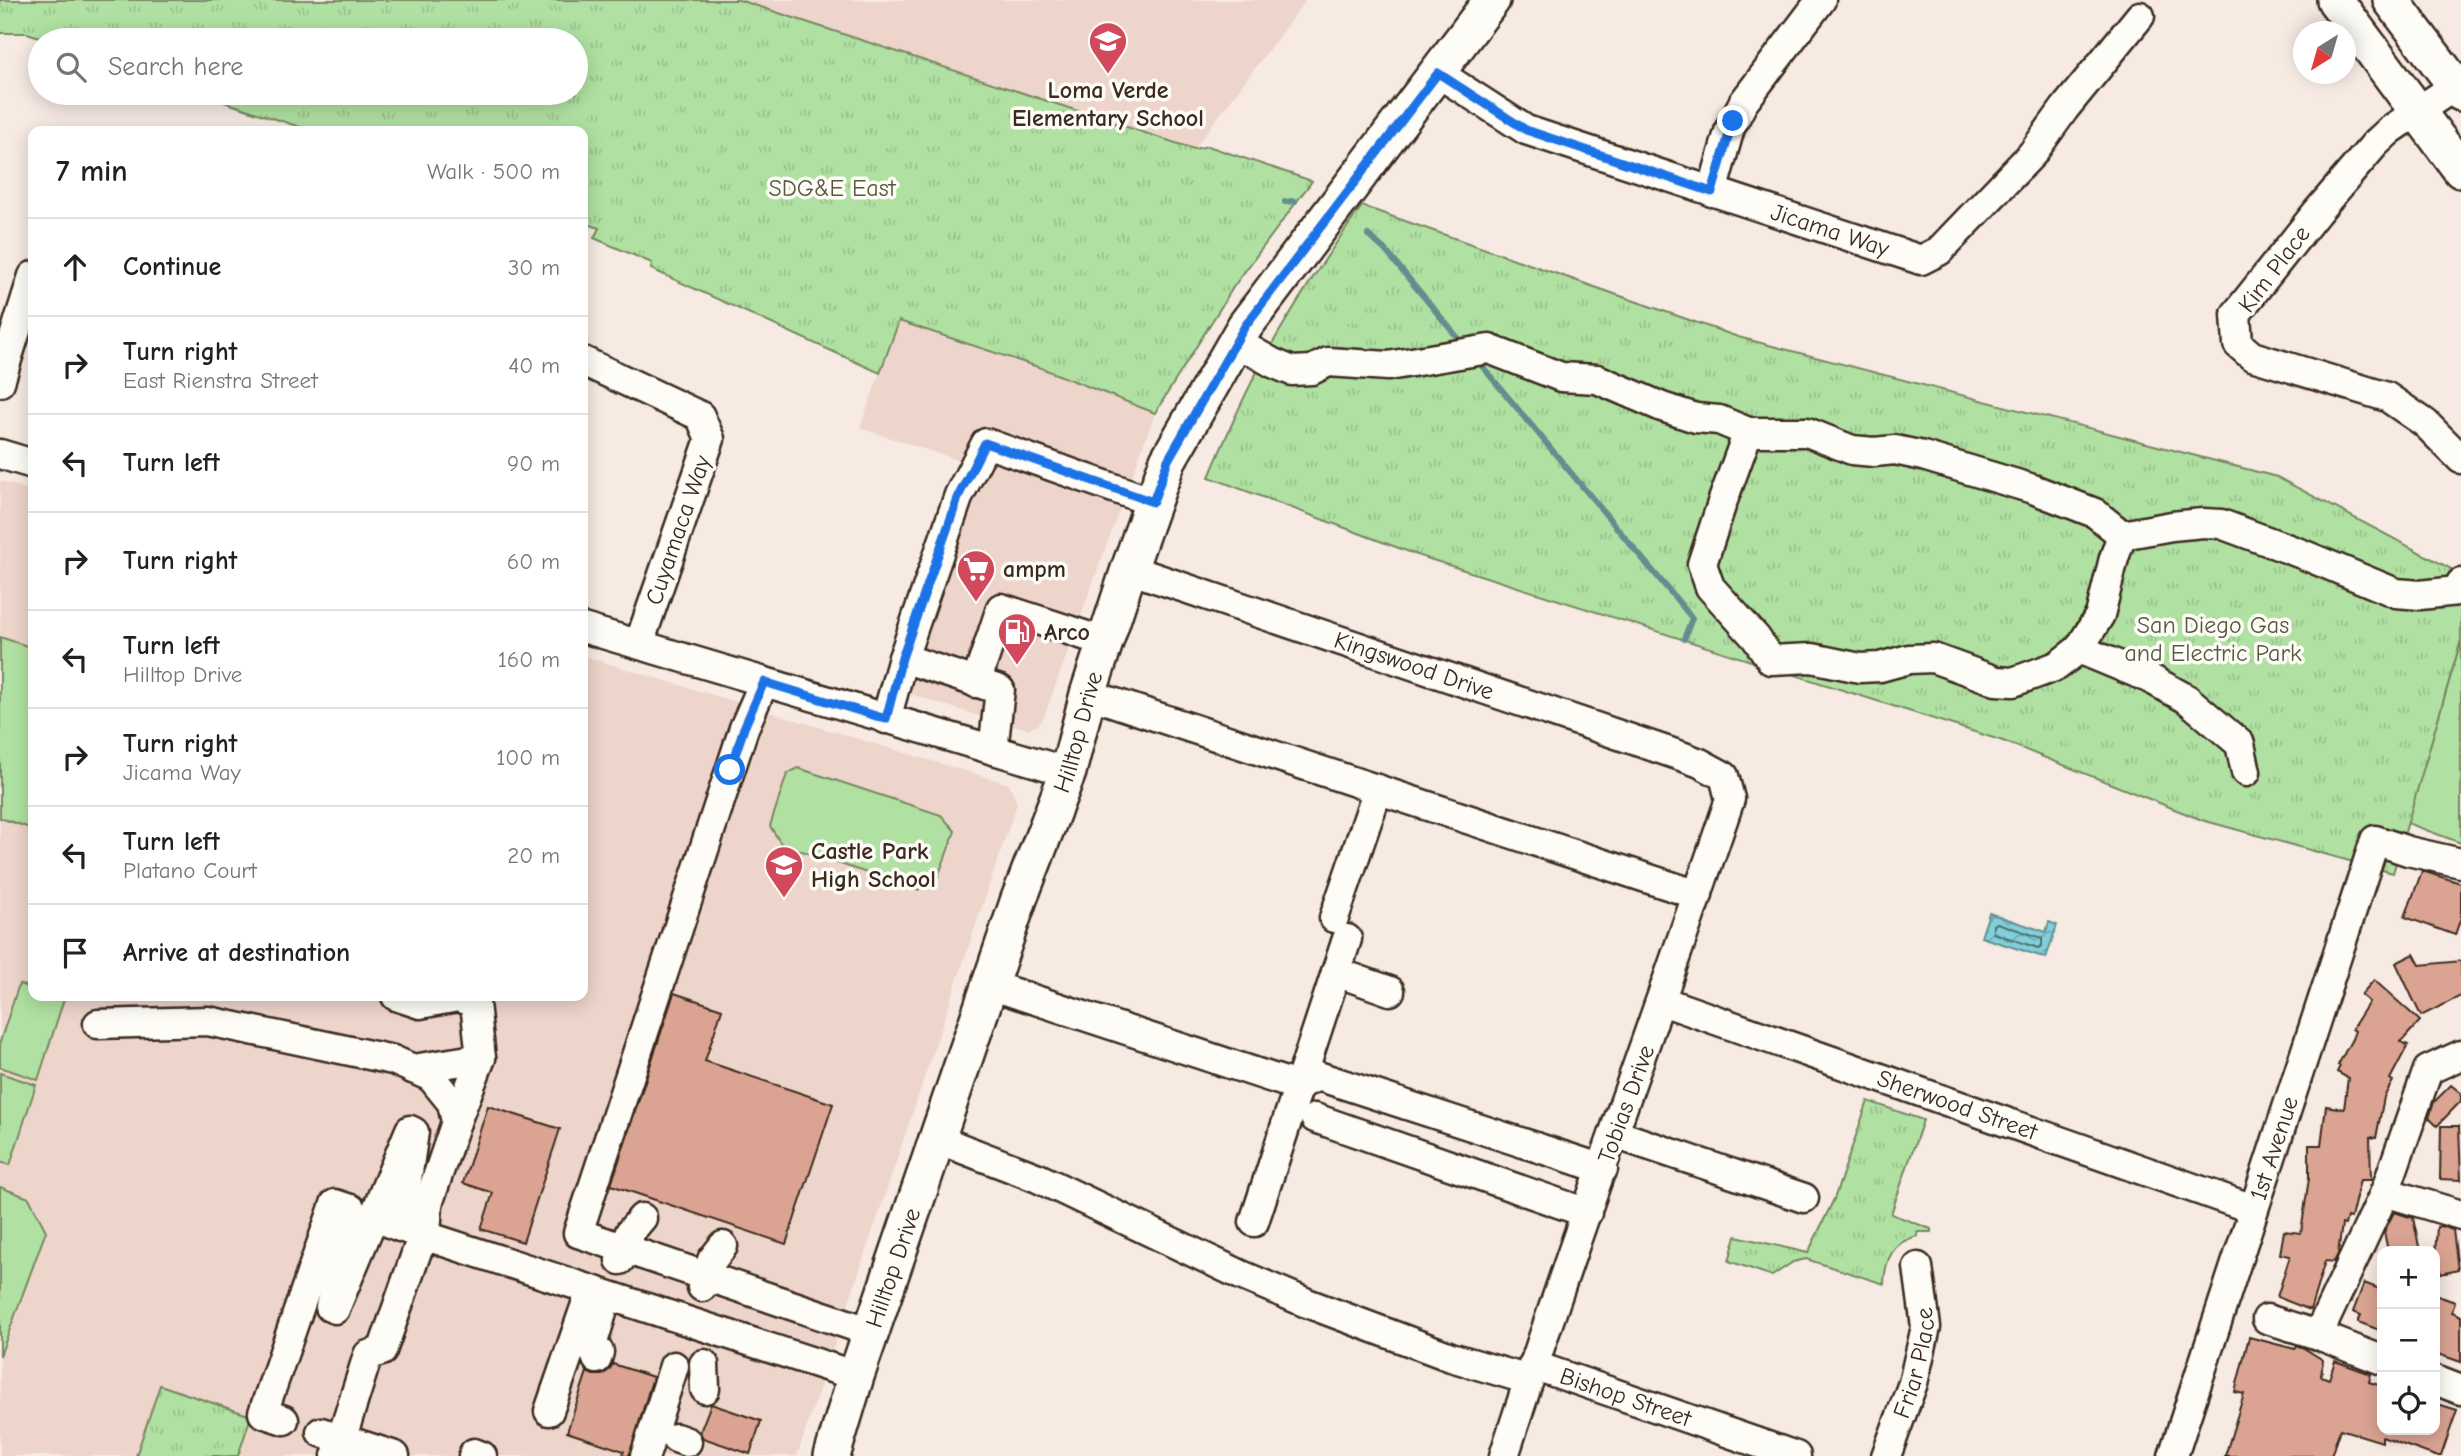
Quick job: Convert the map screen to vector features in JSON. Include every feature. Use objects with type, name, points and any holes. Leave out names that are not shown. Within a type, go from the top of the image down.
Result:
[{"type":"main road","name":"Hilltop Drive","points":[[832,1456],[871,1332],[1019,899],[1068,772],[1088,694],[1168,460],[1245,326],[1492,0]]},
{"type":"main road","points":[[2335,0],[2461,170]]},
{"type":"main road","points":[[2391,0],[2458,90]]},
{"type":"street","points":[[1712,192],[1730,128],[1743,103],[1821,0]]},
{"type":"street","name":"Jicama Way","points":[[1438,73],[1526,130],[1921,260],[1939,251],[2032,154],[2065,108],[2140,16]]},
{"type":"street","name":"Kim Place","points":[[2458,90],[2418,112],[2375,144],[2316,212],[2236,314],[2238,344],[2252,356],[2387,397],[2425,423],[2461,458]]},
{"type":"street","points":[[0,382],[28,292]]},
{"type":"street","points":[[1236,342],[1292,371],[1312,370],[1328,362],[1388,366],[1489,349],[1561,377],[1597,379],[1662,407],[1696,418],[1719,420],[1748,432],[1807,432],[1852,450],[1895,450],[1923,456],[2095,513],[2122,535],[2172,526],[2221,524],[2396,593],[2457,591],[2461,583]]},
{"type":"street","name":"Cuyamaca Way","points":[[588,363],[700,416],[709,439],[639,644]]},
{"type":"street","points":[[1748,432],[1702,564],[1710,587],[1756,638],[1771,660],[1812,658],[1860,668],[1880,667],[1909,659],[1933,658],[1996,681],[2013,682],[2057,666],[2079,649],[2100,615],[2122,535]]},
{"type":"street","points":[[886,719],[902,658],[959,495],[985,443],[1153,502]]},
{"type":"street","points":[[0,454],[28,462]]},
{"type":"street","name":"Kingswood Drive","points":[[1129,569],[1700,763]]},
{"type":"street","points":[[976,683],[1001,608],[1105,642]]},
{"type":"street","points":[[588,629],[1068,772]]},
{"type":"street","points":[[2079,649],[2149,678],[2187,699],[2240,744],[2246,772]]},
{"type":"street","points":[[902,658],[1000,691],[993,750]]},
{"type":"street","points":[[764,682],[744,728],[578,1233],[610,1281],[685,1332],[871,1332]]},
{"type":"street","points":[[1088,694],[1698,895]]},
{"type":"street","name":"Tobias Drive","points":[[1504,1456],[1730,799],[1724,776],[1700,763]]},
{"type":"street","points":[[1254,1222],[1336,972],[1340,928],[1378,789]]},
{"type":"street","name":"1st Avenue","points":[[2173,1456],[2375,840],[2408,852],[2461,863]]},
{"type":"street","points":[[1336,972],[1390,991]]},
{"type":"street","points":[[990,985],[1297,1086],[1318,1076],[1603,1169]]},
{"type":"street","points":[[411,1001],[420,1004],[436,1001]]},
{"type":"street","points":[[395,1456],[333,1442],[368,1355],[383,1351],[417,1251],[426,1236],[428,1204],[481,1058],[475,1003],[469,1001]]},
{"type":"street","name":"Sherwood Street","points":[[1662,1001],[2253,1209]]},
{"type":"street","points":[[98,1024],[208,1021],[393,1060],[431,1077],[452,1103],[456,1122]]},
{"type":"street","points":[[2318,1335],[2385,1192],[2428,1070],[2461,1055]]},
{"type":"street","points":[[413,1069],[481,1058]]},
{"type":"street","points":[[1315,1118],[1587,1213]]},
{"type":"street","points":[[1615,1134],[1804,1198]]},
{"type":"street","name":"Bishop Street","points":[[937,1139],[1038,1178],[1241,1275],[1307,1303],[1451,1357],[1531,1373],[1796,1456]]},
{"type":"street","points":[[2385,1192],[2461,1215]]},
{"type":"street","points":[[284,1420],[263,1413],[335,1204],[426,1236],[610,1281],[685,1332],[854,1385]]},
{"type":"street","points":[[549,1411],[630,1232],[642,1218]]},
{"type":"street","points":[[664,1440],[685,1332],[712,1260],[723,1245]]},
{"type":"street","name":"Friar Place","points":[[1886,1456],[1913,1383],[1926,1327],[1919,1268]]},
{"type":"street","points":[[597,1359],[599,1352],[591,1349],[610,1281]]},
{"type":"street","points":[[2267,1319],[2377,1358]]},
{"type":"street","points":[[2440,1382],[2461,1390]]},
{"type":"shaded area","name":"Loma Verde Elementary School","points":[[739,0],[1306,0],[1194,149]]},
{"type":"shaded area","points":[[898,321],[1041,368],[1155,413],[1044,717],[1038,725],[1028,729],[901,691],[979,467],[860,428]]},
{"type":"shaded area","name":"Castle Park High School","points":[[0,481],[28,489],[28,1001],[588,1001],[588,658],[1009,784],[1017,803],[797,1456],[0,1456]]},
{"type":"green space","name":"SDG&E East","points":[[0,0],[739,0],[1194,149],[1208,146],[1312,181],[1234,286],[1155,413],[1041,368],[899,321],[880,373],[651,269],[652,263],[594,238],[599,228],[588,224],[588,126],[297,126],[233,105],[588,105],[588,28],[28,28],[28,33],[0,33]]},
{"type":"green space","name":"San Diego Gas and Electric Park","points":[[1362,206],[1738,337],[2277,477],[2461,574],[2461,640],[2393,873],[2202,820],[2003,741],[1420,556],[1209,477],[1271,346],[1315,274]]},
{"type":"green space","points":[[0,637],[28,646],[28,827],[0,818]]},
{"type":"green space","points":[[2461,641],[2461,843],[2407,823]]},
{"type":"green space","points":[[798,768],[941,815],[955,831],[936,882],[917,890],[781,844],[770,826],[787,774]]},
{"type":"green space","points":[[19,984],[28,987],[28,1001],[63,1001],[38,1080],[0,1067],[0,1042]]},
{"type":"green space","points":[[0,1073],[36,1085],[10,1165],[0,1162]]},
{"type":"green space","points":[[1868,1101],[1923,1120],[1891,1214],[1931,1229],[1931,1232],[1917,1232],[1918,1236],[1896,1247],[1888,1260],[1884,1284],[1806,1259],[1793,1262],[1772,1276],[1729,1261],[1736,1236],[1808,1253],[1834,1199]]},
{"type":"green space","points":[[0,1187],[29,1198],[46,1231],[0,1356]]},
{"type":"green space","points":[[160,1385],[251,1416],[238,1456],[136,1456]]},
{"type":"water","points":[[1989,913],[2046,932],[2049,922],[2057,925],[2046,958],[1981,937]]},
{"type":"building","points":[[2422,871],[2461,883],[2461,917],[2455,935],[2405,917]]},
{"type":"building","points":[[2414,954],[2420,965],[2461,961],[2461,996],[2421,1016],[2396,963]]},
{"type":"building","points":[[2374,980],[2420,1021],[2401,1042],[2408,1045],[2390,1079],[2393,1081],[2384,1097],[2376,1138],[2370,1137],[2371,1180],[2360,1180],[2351,1218],[2347,1217],[2345,1225],[2342,1224],[2338,1254],[2334,1262],[2325,1261],[2310,1310],[2277,1297],[2290,1256],[2280,1254],[2284,1231],[2301,1233],[2309,1178],[2309,1145],[2321,1145],[2326,1106],[2344,1109],[2348,1078],[2337,1072],[2340,1066],[2338,1065],[2352,1039],[2355,1031],[2352,1029],[2369,1002],[2361,995]]},
{"type":"building","points":[[674,993],[722,1009],[705,1061],[833,1104],[786,1244],[611,1185]]},
{"type":"building","points":[[2451,1085],[2461,1093],[2461,1101],[2437,1126],[2429,1118],[2434,1102]]},
{"type":"building","points":[[488,1106],[560,1129],[523,1242],[481,1229],[493,1193],[463,1183]]},
{"type":"building","points":[[2441,1126],[2459,1126],[2461,1180],[2440,1179]]},
{"type":"building","points":[[2394,1212],[2413,1218],[2419,1246],[2387,1246],[2384,1232]]},
{"type":"building","points":[[2437,1227],[2453,1230],[2458,1270],[2441,1274],[2440,1246],[2436,1246]]},
{"type":"building","points":[[2364,1283],[2377,1288],[2377,1329],[2358,1322],[2361,1315],[2353,1312]]},
{"type":"building","points":[[2440,1297],[2455,1302],[2452,1312],[2461,1316],[2461,1362],[2440,1355]]},
{"type":"building","points":[[2249,1337],[2295,1349],[2297,1346],[2302,1347],[2323,1360],[2321,1376],[2329,1379],[2335,1361],[2371,1374],[2369,1382],[2377,1384],[2377,1435],[2440,1435],[2440,1405],[2457,1410],[2441,1456],[2382,1437],[2382,1442],[2340,1429],[2331,1456],[2225,1456],[2244,1394],[2235,1392]]},
{"type":"building","points":[[613,1364],[653,1377],[629,1456],[622,1456],[624,1451],[567,1432],[587,1372],[602,1375]]},
{"type":"building","points":[[711,1404],[761,1421],[750,1454],[703,1438],[700,1432]]},
{"type":"waterway","points":[[1285,202],[1295,201]]},
{"type":"waterway","points":[[1368,235],[1385,250],[1463,344]]},
{"type":"waterway","points":[[1477,360],[1692,618],[1684,639]]},
{"type":"place","name":"Loma Verde Elementary School","points":[[1108,75]]},
{"type":"place","name":"ampm","points":[[976,603]]},
{"type":"place","name":"Arco","points":[[1017,666]]},
{"type":"place","name":"Castle Park High School","points":[[784,899]]},
{"type":"route","points":[[730,770],[764,682],[886,719],[902,658],[959,495],[985,443],[1153,502],[1168,460],[1245,326],[1438,73],[1526,130],[1712,192],[1733,121]]}]
